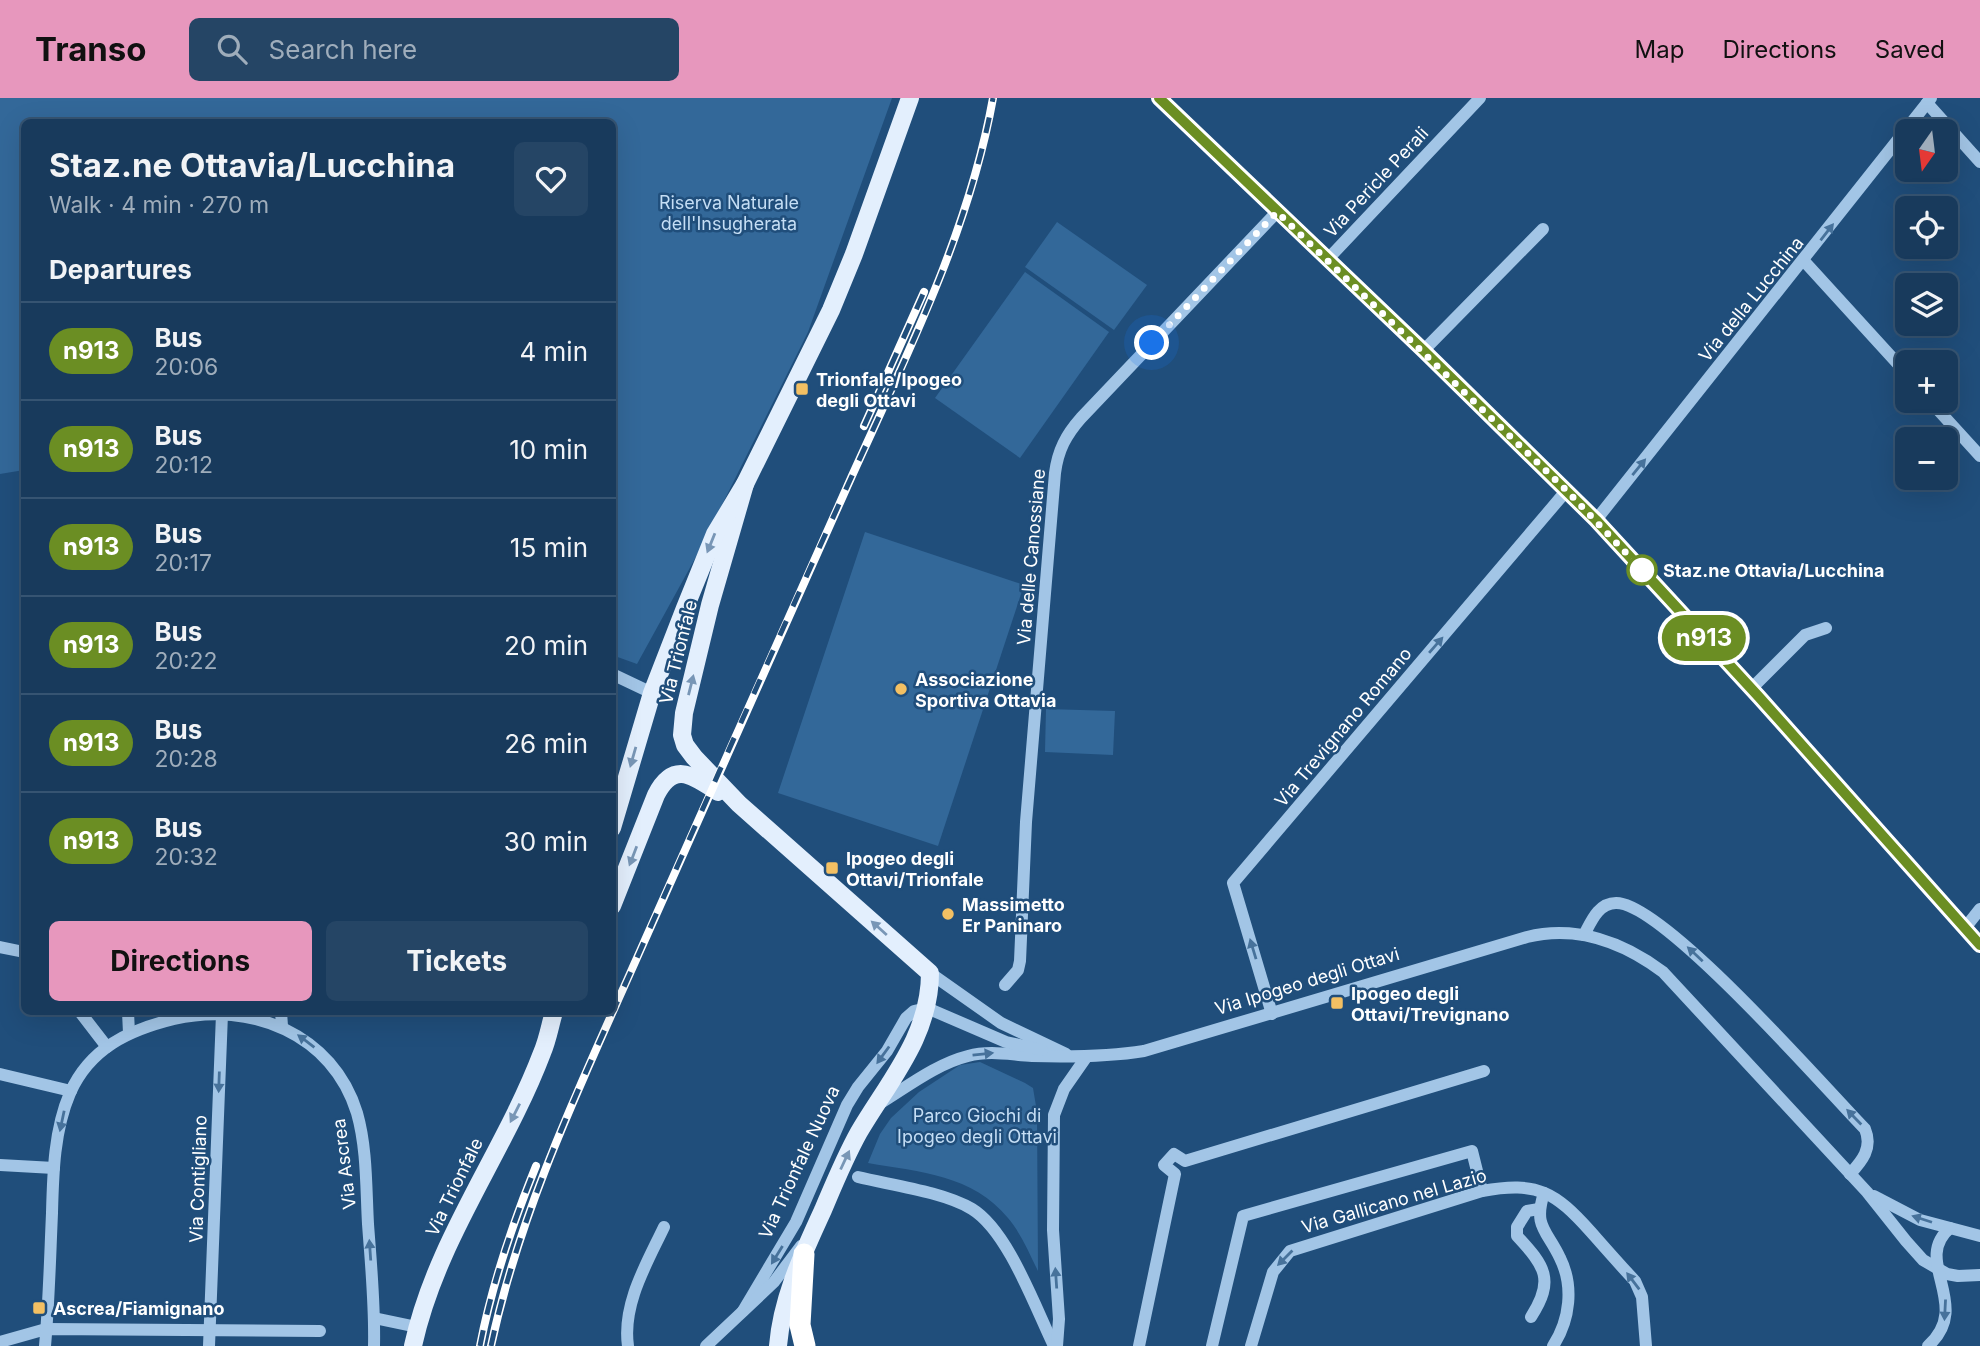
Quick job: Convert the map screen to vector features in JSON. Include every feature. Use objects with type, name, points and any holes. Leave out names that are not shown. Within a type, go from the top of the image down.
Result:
[{"type":"highway","points":[[804,1254],[800,1325],[805,1346]]},
{"type":"main road","name":"Via Trionfale","points":[[616,815],[652,694],[715,534],[745,484],[831,310],[910,98]]},
{"type":"main road","name":"Via Trionfale","points":[[739,804],[688,749],[682,731],[710,605],[745,484]]},
{"type":"main road","points":[[616,896],[656,795],[671,776],[678,773],[692,776],[739,804]]},
{"type":"main road","name":"Via Ipogeo degli Ottavi","points":[[739,804],[930,974]]},
{"type":"main road","points":[[778,1346],[784,1304],[818,1219],[853,1143],[911,1048],[927,1008],[930,974]]},
{"type":"main road","name":"Via Trionfale","points":[[543,1051],[553,1015]]},
{"type":"main road","name":"Via Trionfale","points":[[413,1346],[417,1327],[452,1236],[563,1015]]},
{"type":"street","points":[[1159,98],[1596,520],[1980,945]]},
{"type":"street","name":"Via Pericle Perali","points":[[1327,260],[1480,98]]},
{"type":"street","points":[[1929,101],[1980,162]]},
{"type":"street","name":"Via della Lucchina","points":[[1596,520],[1929,101]]},
{"type":"street","name":"Via delle Canossiane","points":[[1005,985],[1018,970],[1020,961],[1026,822],[1055,473],[1060,449],[1081,418],[1277,212]]},
{"type":"street","points":[[1424,351],[1543,229]]},
{"type":"street","points":[[1804,261],[1895,362]]},
{"type":"street","points":[[1941,413],[1980,456]]},
{"type":"street","name":"Via Trevignano Romano","points":[[1272,1014],[1233,884],[1567,491]]},
{"type":"street","points":[[1751,689],[1805,635],[1826,628]]},
{"type":"street","name":"Via Trionfale","points":[[616,676],[652,694]]},
{"type":"street","points":[[1584,935],[1602,908],[1612,903],[1620,903],[1652,918],[1692,951],[1866,1129],[1868,1139],[1865,1156],[1850,1174]]},
{"type":"street","points":[[1965,928],[1980,909]]},
{"type":"street","name":"Via Ipogeo degli Ottavi","points":[[930,974],[1001,1023],[1069,1056],[1087,1056],[1144,1051],[1527,937],[1557,933],[1584,935],[1616,944],[1638,955],[1672,980],[1867,1192],[1923,1260],[1952,1276],[1978,1273]]},
{"type":"street","points":[[0,947],[21,951]]},
{"type":"street","points":[[927,1008],[1006,1042],[1069,1056]]},
{"type":"street","name":"Via Trionfale Nuova","points":[[743,1311],[796,1222],[852,1097],[887,1051],[906,1018],[914,1011],[927,1008]]},
{"type":"street","points":[[82,1015],[107,1047]]},
{"type":"street","points":[[128,1015],[129,1032]]},
{"type":"street","name":"Via Ascrea","points":[[45,1346],[54,1168],[62,1121],[71,1091],[88,1066],[107,1047],[129,1032],[180,1018],[212,1015]]},
{"type":"street","name":"Via Contigliano","points":[[209,1346],[222,1015]]},
{"type":"street","name":"Via Ascrea","points":[[232,1015],[251,1017],[282,1026],[308,1042],[344,1081],[358,1115],[363,1153],[374,1346]]},
{"type":"street","points":[[281,1015],[282,1026]]},
{"type":"street","points":[[878,1104],[937,1069],[969,1055],[987,1052],[1069,1056]]},
{"type":"street","points":[[1055,1346],[1059,1319],[1054,1230],[1054,1115],[1064,1088],[1087,1056]]},
{"type":"street","points":[[1139,1346],[1175,1174],[1164,1165],[1174,1154],[1185,1161],[1484,1071]]},
{"type":"street","points":[[0,1073],[71,1091]]},
{"type":"street","points":[[1212,1346],[1243,1216],[1472,1151],[1482,1191]]},
{"type":"street","points":[[0,1164],[54,1168]]},
{"type":"street","points":[[858,1177],[955,1201],[971,1208],[986,1220],[1000,1237],[1055,1346]]},
{"type":"street","name":"Via Gallicano nel Lazio","points":[[1251,1346],[1273,1272],[1290,1251],[1482,1191],[1512,1188],[1544,1193],[1567,1205],[1635,1281],[1641,1293],[1646,1346]]},
{"type":"street","name":"Via Ipogeo degli Ottavi","points":[[1867,1192],[1910,1216],[1980,1236]]},
{"type":"street","points":[[1544,1193],[1539,1209],[1542,1229],[1560,1258],[1569,1286],[1562,1333],[1553,1346]]},
{"type":"street","points":[[1531,1317],[1539,1304],[1546,1280],[1537,1258],[1517,1236],[1517,1227],[1527,1211],[1539,1209]]},
{"type":"street","points":[[706,1346],[774,1282],[818,1219]]},
{"type":"street","points":[[628,1346],[628,1319],[635,1293],[664,1227]]},
{"type":"street","points":[[1928,1346],[1937,1337],[1946,1314],[1946,1299],[1936,1256],[1938,1245],[1950,1228]]},
{"type":"street","points":[[374,1318],[417,1327]]},
{"type":"street","points":[[0,1342],[46,1329],[320,1331]]},
{"type":"green space","name":"Riserva Naturale dell'Insugherata","points":[[0,98],[892,98],[808,332],[698,553],[637,664],[616,656],[616,119],[21,119],[21,470],[0,474]]},
{"type":"green space","points":[[1057,222],[1147,285],[1114,330],[1025,267]]},
{"type":"green space","points":[[1025,272],[1109,332],[1020,458],[935,398]]},
{"type":"green space","name":"Associazione Sportiva Ottavia","points":[[865,532],[1024,585],[938,846],[778,793]]},
{"type":"green space","points":[[1046,709],[1115,711],[1113,755],[1045,752]]},
{"type":"green space","name":"Parco Giochi di Ipogeo degli Ottavi","points":[[980,1062],[1033,1088],[1037,1112],[1038,1271],[1013,1224],[979,1193],[962,1184],[926,1173],[868,1163],[880,1134],[891,1118],[919,1092],[960,1065]]},
{"type":"railway","points":[[616,1005],[934,292],[969,196],[993,98]]},
{"type":"railway","points":[[864,426],[924,292]]},
{"type":"railway","points":[[491,1346],[503,1296],[535,1197],[612,1015]]},
{"type":"railway","points":[[480,1346],[490,1300],[536,1166]]},
{"type":"bus line","name":"n913","points":[[1159,98],[1596,520],[1759,697],[1980,945]]},
{"type":"place","name":"Trionfale/Ipogeo degli Ottavi","points":[[802,389]]},
{"type":"place","name":"Staz.ne Ottavia/Lucchina","points":[[1642,570]]},
{"type":"place","name":"Associazione Sportiva Ottavia","points":[[901,689]]},
{"type":"place","name":"Ipogeo degli Ottavi/Trionfale","points":[[832,868]]},
{"type":"place","name":"Massimetto Er Paninaro","points":[[948,914]]},
{"type":"place","name":"Ipogeo degli Ottavi/Trevignano","points":[[1337,1003]]},
{"type":"place","name":"Ascrea/Fiamignano","points":[[39,1308]]},
{"type":"route","points":[[1152,343],[1277,212],[1567,491],[1648,576],[1642,570]]}]
